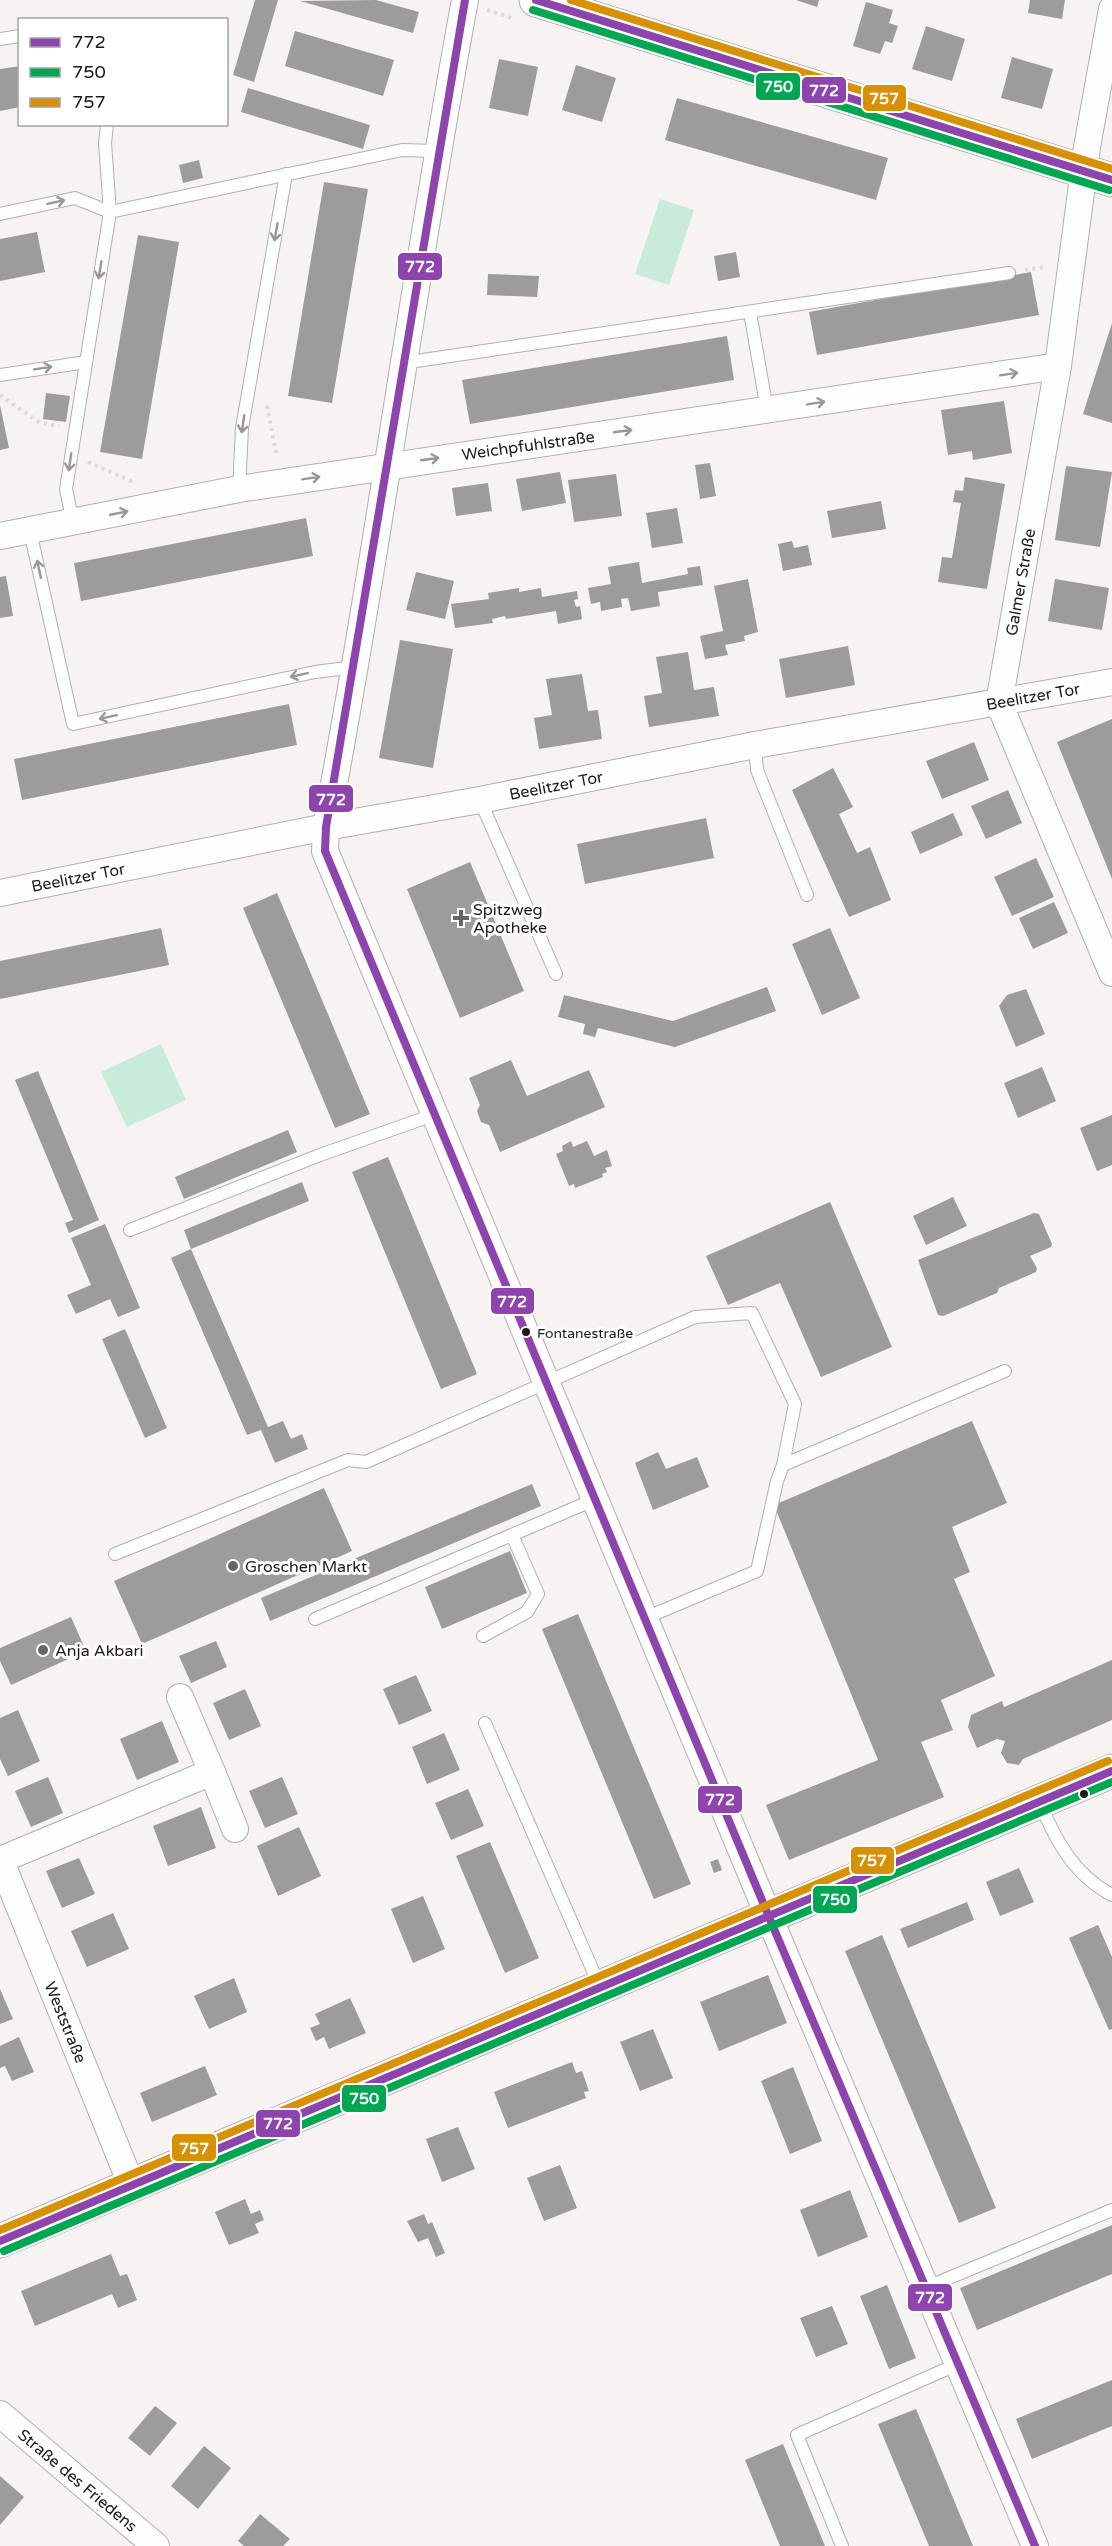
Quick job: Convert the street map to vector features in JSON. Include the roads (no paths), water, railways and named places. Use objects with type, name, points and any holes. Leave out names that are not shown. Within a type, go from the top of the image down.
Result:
[{"type":"street","points":[[465,0],[402,363],[356,667],[326,827],[325,851],[769,1917],[1035,2546]]},
{"type":"street","points":[[536,0],[1099,176]]},
{"type":"street","name":"Galmer Straße","points":[[999,703],[1058,366],[1099,176],[1112,9]]},
{"type":"street","name":"Weichpfuhlstraße","points":[[0,536],[73,523],[240,480],[387,466],[1058,366]]},
{"type":"street","name":"Beelitzer Tor","points":[[0,893],[326,827],[480,800],[755,745],[1112,682]]},
{"type":"street","points":[[999,703],[1112,973]]},
{"type":"street","points":[[180,1697],[235,1829]]},
{"type":"street","points":[[0,2241],[1112,1771]]},
{"type":"street","name":"Weststraße","points":[[131,2184],[0,1859],[212,1772]]},
{"type":"street","name":"Straße des Friedens","points":[[0,2414],[156,2546]]},
{"type":"lane","points":[[0,39],[18,36]]},
{"type":"lane","points":[[73,523],[66,489],[110,212],[105,143],[107,126]]},
{"type":"lane","points":[[0,214],[75,198],[110,212],[402,150],[437,151]]},
{"type":"lane","points":[[240,480],[242,428],[286,174]]},
{"type":"lane","points":[[402,363],[1009,273]]},
{"type":"lane","points":[[750,312],[767,410]]},
{"type":"lane","points":[[0,375],[86,362]]},
{"type":"lane","points":[[30,531],[73,724],[315,672],[356,667]]},
{"type":"lane","points":[[755,745],[758,770],[807,895]]},
{"type":"lane","points":[[480,800],[556,974]]},
{"type":"lane","points":[[130,1230],[320,1155],[435,1114]]},
{"type":"lane","points":[[115,1554],[348,1460],[366,1462],[695,1317],[752,1313],[795,1404],[783,1465],[777,1481],[757,1571],[645,1618]]},
{"type":"lane","points":[[783,1465],[1005,1371]]},
{"type":"lane","points":[[315,1619],[596,1500]]},
{"type":"lane","points":[[483,1636],[527,1612],[538,1594],[512,1535]]},
{"type":"lane","points":[[485,1723],[601,1988]]},
{"type":"lane","points":[[1039,1803],[1053,1834],[1082,1875],[1112,1895]]},
{"type":"lane","points":[[925,2288],[1112,2210]]},
{"type":"lane","points":[[842,2546],[797,2434],[958,2364]]},
{"type":"place","name":"Spitzweg Apotheke","points":[[461,918]]},
{"type":"place","name":"Fontanestraße","points":[[526,1332]]},
{"type":"place","name":"Groschen Markt","points":[[233,1566]]},
{"type":"place","name":"Anja Akbari","points":[[43,1650]]}]
